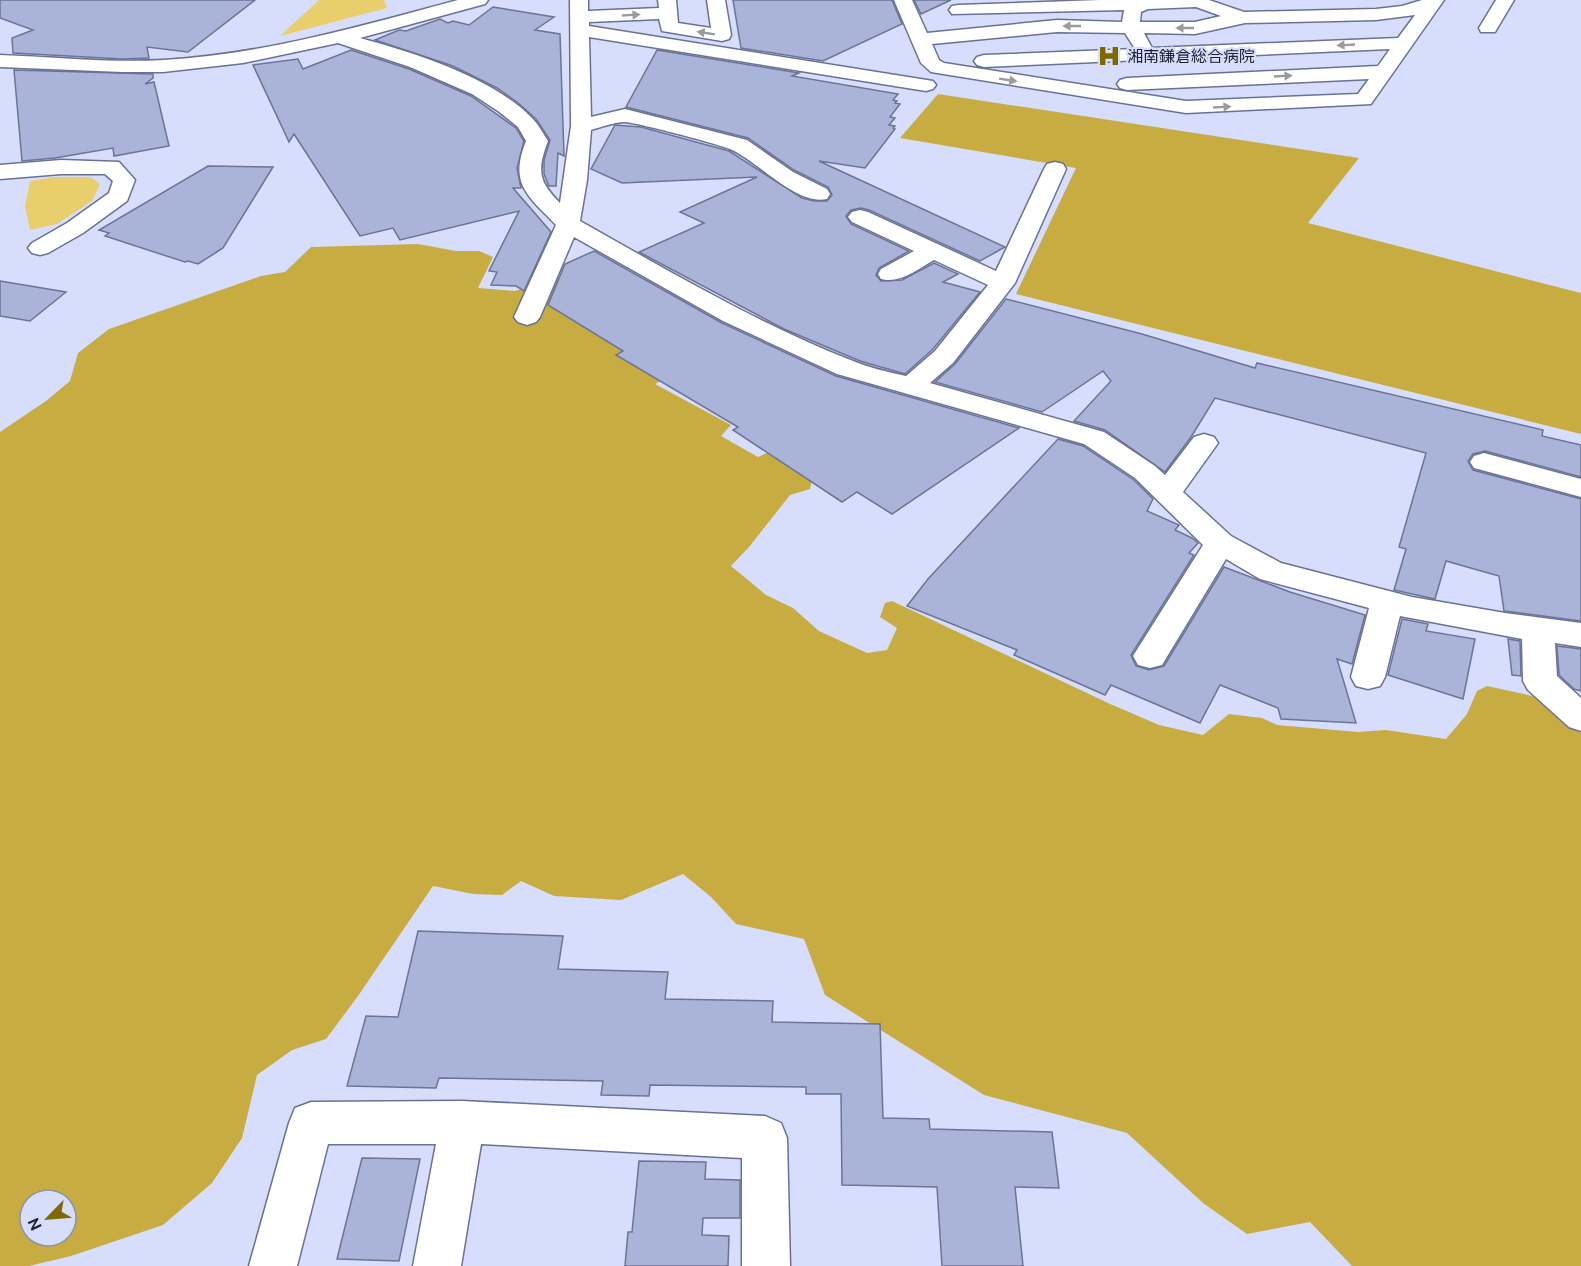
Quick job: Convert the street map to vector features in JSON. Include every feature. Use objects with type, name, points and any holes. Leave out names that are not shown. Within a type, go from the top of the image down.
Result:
[{"type":"street","points":[[0,61],[117,68],[164,66],[244,57],[337,37],[478,0]]},
{"type":"street","points":[[580,16],[667,7],[669,27],[722,36],[716,0]]},
{"type":"street","points":[[903,0],[931,63],[948,70],[1186,107],[1364,100],[1434,2]]},
{"type":"street","points":[[1488,28],[1505,0]]},
{"type":"street","points":[[921,39],[1057,26],[1196,28],[1242,17],[1312,14],[1364,16],[1391,14],[1434,2]]},
{"type":"street","points":[[958,10],[1114,3],[1197,3],[1242,17]]},
{"type":"street","points":[[1144,4],[1134,9],[1131,15],[1131,28],[1186,107]]},
{"type":"street","points":[[580,16],[926,86]]},
{"type":"street","points":[[527,317],[568,224],[576,180],[581,126],[580,16]]},
{"type":"street","points":[[337,37],[379,48],[417,62],[511,109],[533,129],[537,141],[530,159],[529,172],[533,186],[568,224],[732,316],[794,346],[846,368],[1094,438],[1145,472],[1220,543],[1271,571],[1388,602],[1505,625],[1581,635]]},
{"type":"street","points":[[931,63],[1405,43]]},
{"type":"street","points":[[1056,87],[1384,72]]},
{"type":"street","points":[[581,126],[625,115],[739,145],[785,177],[819,194]]},
{"type":"street","points":[[0,172],[61,167],[111,167],[124,180],[119,196],[75,228],[40,248]]},
{"type":"street","points":[[910,387],[944,357],[1003,283],[1056,169]]},
{"type":"street","points":[[860,217],[1003,283]]},
{"type":"street","points":[[890,274],[934,250]]},
{"type":"street","points":[[1168,492],[1204,443]]},
{"type":"street","points":[[1484,462],[1581,488]]},
{"type":"street","points":[[1150,656],[1220,543]]},
{"type":"street","points":[[1368,677],[1388,602]]},
{"type":"street","points":[[1538,629],[1540,681],[1581,718]]},
{"type":"street","points":[[273,1266],[311,1123],[462,1122],[765,1138],[766,1266]]},
{"type":"street","points":[[437,1266],[462,1122]]},
{"type":"shaded area","points":[[319,0],[384,0],[387,8],[280,36]]},
{"type":"shaded area","points":[[938,94],[1359,158],[1308,223],[1581,293],[1581,434],[1016,294],[1076,168],[900,138]]},
{"type":"shaded area","points":[[55,177],[90,177],[100,184],[92,201],[57,224],[30,230],[25,206],[30,181]]},
{"type":"shaded area","points":[[418,244],[456,251],[479,251],[493,257],[478,288],[515,291],[561,276],[703,358],[655,384],[731,425],[721,436],[758,457],[788,443],[813,474],[810,489],[790,495],[731,566],[766,595],[793,608],[819,631],[867,653],[887,650],[897,628],[880,617],[885,603],[892,601],[1159,725],[1203,735],[1229,714],[1262,718],[1277,725],[1358,732],[1386,730],[1446,739],[1467,714],[1477,691],[1487,686],[1546,699],[1581,733],[1581,1266],[1352,1266],[1310,1222],[1247,1234],[1203,1203],[1127,1133],[984,1095],[825,995],[804,939],[736,924],[711,897],[683,874],[621,900],[554,896],[521,881],[502,895],[473,894],[433,886],[326,1039],[292,1050],[257,1075],[242,1138],[212,1183],[163,1225],[71,1256],[29,1266],[0,1266],[0,432],[46,401],[70,381],[78,353],[109,329],[261,276],[285,272],[311,247]]},
{"type":"building","points":[[0,0],[255,0],[188,52],[147,47],[149,58],[123,59],[13,53],[12,38],[33,30],[0,18]]},
{"type":"building","points":[[733,0],[892,0],[902,24],[823,61],[741,48]]},
{"type":"building","points":[[914,0],[951,0],[921,14]]},
{"type":"building","points":[[493,7],[554,17],[535,30],[560,34],[564,156],[558,153],[556,186],[549,186],[544,174],[544,160],[550,140],[536,119],[517,102],[497,88],[453,66],[375,40],[399,30],[406,31],[440,19],[448,23],[453,21],[469,25]]},
{"type":"building","points":[[351,50],[409,69],[471,96],[516,128],[524,141],[517,168],[521,188],[513,188],[551,232],[524,291],[516,286],[491,285],[497,272],[489,271],[519,211],[400,240],[393,228],[360,236],[294,134],[289,142],[253,65],[298,59],[303,69]]},
{"type":"building","points":[[657,50],[799,73],[792,76],[898,94],[893,100],[900,104],[890,117],[895,118],[889,125],[895,126],[893,128],[895,129],[865,168],[819,161],[1005,247],[980,261],[869,210],[861,208],[851,210],[846,216],[851,224],[909,251],[879,268],[876,275],[881,281],[902,280],[934,263],[958,274],[943,282],[980,292],[933,349],[905,374],[860,361],[784,329],[639,252],[704,223],[680,212],[757,177],[622,183],[591,169],[615,125],[641,127],[729,151],[802,198],[827,201],[832,195],[828,187],[794,170],[748,138],[626,107]]},
{"type":"building","points":[[14,70],[153,74],[153,78],[145,84],[154,82],[169,146],[114,156],[113,148],[22,161]]},
{"type":"building","points":[[208,166],[273,167],[223,248],[198,264],[185,262],[105,236],[109,233],[99,230]]},
{"type":"building","points":[[594,251],[722,323],[836,376],[1019,428],[892,514],[857,492],[842,502],[733,430],[738,427],[616,355],[623,351],[548,305],[565,264]]},
{"type":"building","points":[[0,281],[66,292],[30,321],[0,316]]},
{"type":"building","points":[[1006,299],[1142,334],[1255,368],[1257,363],[1543,430],[1542,436],[1581,445],[1581,477],[1485,451],[1473,454],[1468,461],[1473,470],[1581,499],[1581,621],[1504,611],[1499,576],[1446,561],[1435,599],[1394,590],[1406,549],[1399,547],[1426,453],[1215,398],[1191,437],[1165,472],[1105,430],[1074,421],[1111,381],[1103,371],[1042,412],[935,382],[955,364]]},
{"type":"building","points":[[1058,439],[1083,446],[1134,480],[1153,499],[1147,511],[1179,525],[1175,530],[1198,543],[1189,553],[1194,555],[1131,655],[1136,666],[1149,670],[1164,666],[1224,567],[1290,592],[1365,615],[1352,664],[1337,659],[1356,723],[1281,719],[1278,708],[1220,685],[1200,723],[1111,685],[1105,695],[1014,655],[1017,650],[907,606],[928,579]]},
{"type":"building","points":[[1402,619],[1428,624],[1426,631],[1475,639],[1463,699],[1388,675]]},
{"type":"building","points":[[1508,639],[1520,641],[1521,676],[1512,675]]},
{"type":"building","points":[[1557,646],[1581,649],[1581,691],[1574,689],[1559,675]]},
{"type":"building","points":[[418,931],[563,936],[558,969],[668,972],[665,999],[773,1001],[772,1022],[880,1024],[883,1118],[929,1119],[930,1129],[1052,1132],[1059,1188],[1015,1187],[1023,1266],[942,1266],[937,1187],[842,1185],[841,1094],[806,1094],[806,1087],[650,1085],[649,1096],[601,1095],[603,1081],[439,1078],[436,1088],[347,1086],[366,1016],[398,1017]]},
{"type":"building","points":[[362,1158],[420,1159],[399,1261],[337,1259]]},
{"type":"building","points":[[639,1161],[706,1162],[705,1179],[740,1180],[740,1218],[703,1218],[702,1235],[729,1236],[728,1266],[625,1266],[628,1232],[632,1232]]},
{"type":"place","name":"湘南鎌倉総合病院","points":[[1109,56]]}]
